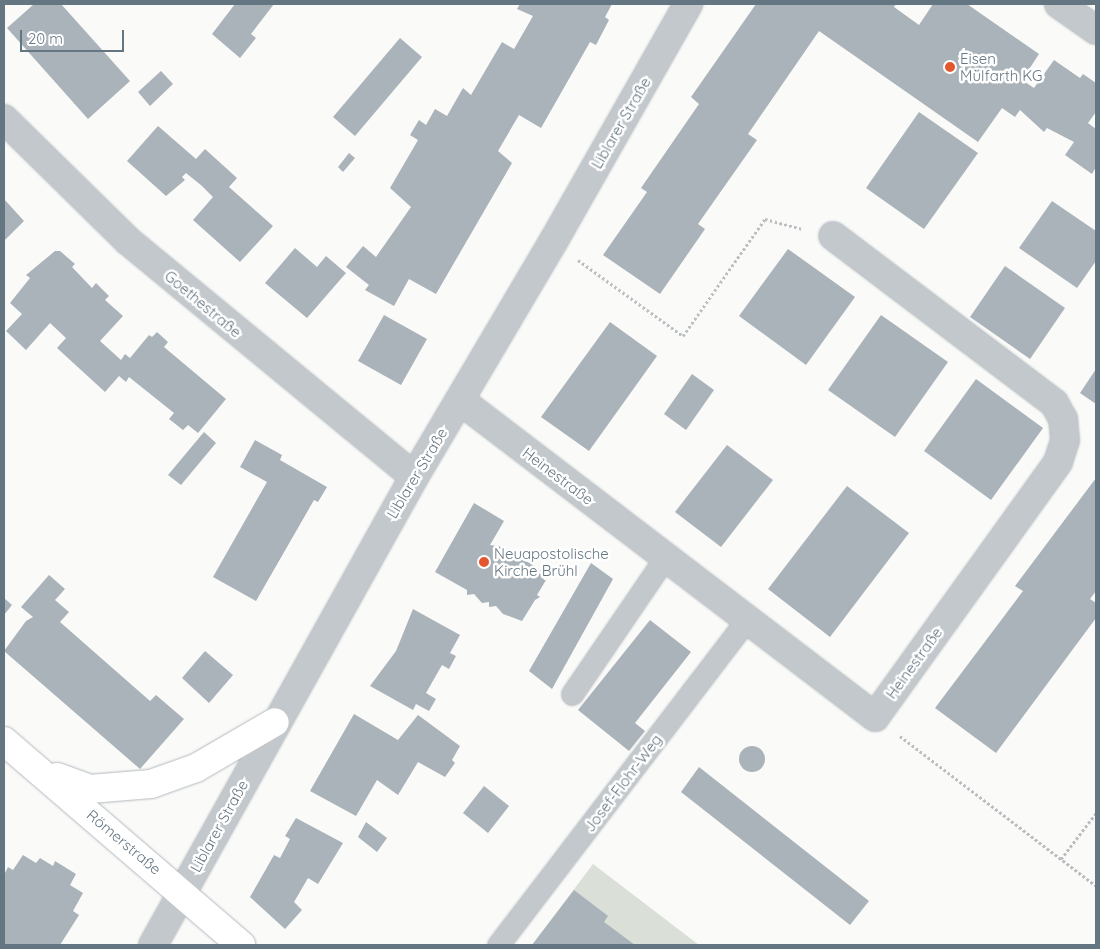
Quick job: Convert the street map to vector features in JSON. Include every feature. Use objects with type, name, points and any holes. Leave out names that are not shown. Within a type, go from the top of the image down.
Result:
[{"type":"main road","points":[[37,769],[90,789],[151,784],[196,768],[275,722]]},
{"type":"main road","name":"Römerstraße","points":[[4,741],[182,891],[241,945]]},
{"type":"street","name":"Liblarer Straße","points":[[153,945],[275,722],[414,477],[554,242],[688,4]]},
{"type":"street","points":[[1059,4],[1096,30]]},
{"type":"street","name":"Goethestraße","points":[[4,119],[127,240],[414,477]]},
{"type":"street","name":"Heinestraße","points":[[461,401],[664,559],[876,717],[1058,462],[1066,440],[1063,419],[1047,397],[832,236]]},
{"type":"lane","points":[[572,694],[664,559]]},
{"type":"lane","name":"Josef-Flohr-Weg","points":[[498,945],[747,620]]},
{"type":"path","points":[[554,242],[683,336],[765,220],[832,236]]},
{"type":"path","points":[[876,717],[1096,886]]},
{"type":"path","points":[[1061,859],[1096,813]]},
{"type":"shaded area","points":[[593,864],[699,945],[532,945]]},
{"type":"building","points":[[34,4],[61,4],[130,81],[88,119],[7,28]]},
{"type":"building","points":[[235,4],[274,4],[251,34],[256,38],[240,58],[212,34]]},
{"type":"building","points":[[520,4],[612,4],[605,17],[609,20],[596,45],[590,42],[541,128],[519,115],[498,151],[512,163],[436,294],[409,279],[394,306],[365,290],[369,285],[346,267],[363,246],[376,257],[411,207],[390,188],[418,140],[410,135],[419,120],[426,125],[435,109],[447,116],[463,88],[471,95],[502,42],[514,49],[533,16],[517,9]]},
{"type":"building","points":[[756,4],[896,4],[894,7],[919,25],[933,4],[967,4],[1039,54],[1022,80],[1034,88],[1054,60],[1080,78],[1083,74],[1096,83],[1096,112],[1088,123],[1096,129],[1096,167],[1092,174],[1065,155],[1074,142],[1047,128],[1044,132],[1020,110],[1015,117],[1002,108],[978,142],[819,31],[748,134],[757,140],[698,224],[705,229],[660,294],[603,255],[647,192],[641,188],[699,104],[691,97]]},
{"type":"building","points":[[400,38],[422,57],[355,136],[333,117]]},
{"type":"building","points":[[161,71],[173,84],[150,106],[138,92]]},
{"type":"building","points":[[919,112],[978,153],[924,229],[866,188]]},
{"type":"building","points":[[158,126],[196,159],[205,149],[237,178],[229,187],[273,226],[240,262],[193,220],[213,197],[202,186],[186,173],[182,177],[185,180],[166,196],[127,161]]},
{"type":"building","points":[[349,153],[355,158],[343,172],[338,167]]},
{"type":"building","points":[[4,199],[24,221],[4,241]]},
{"type":"building","points":[[1052,201],[1096,231],[1096,261],[1077,288],[1019,248]]},
{"type":"building","points":[[295,248],[317,267],[326,256],[346,273],[307,318],[265,283]]},
{"type":"building","points":[[788,249],[855,297],[806,365],[739,316]]},
{"type":"building","points":[[55,251],[60,251],[75,264],[72,267],[92,288],[96,283],[109,296],[105,300],[123,316],[100,341],[121,360],[125,354],[130,358],[149,335],[152,337],[157,332],[168,342],[164,347],[226,399],[198,433],[188,425],[183,430],[169,419],[174,413],[129,377],[126,382],[119,376],[105,392],[57,348],[66,338],[50,323],[26,350],[6,331],[22,314],[10,303],[30,278],[26,275]]},
{"type":"building","points":[[1005,266],[1065,308],[1030,359],[970,317]]},
{"type":"building","points":[[384,315],[427,339],[401,385],[358,361]]},
{"type":"building","points":[[881,315],[948,362],[895,437],[828,390]]},
{"type":"building","points":[[610,322],[657,356],[589,451],[541,417]]},
{"type":"building","points":[[1096,369],[1096,404],[1080,393]]},
{"type":"building","points":[[692,374],[714,390],[686,430],[664,414]]},
{"type":"building","points":[[976,379],[1043,428],[991,500],[924,451]]},
{"type":"building","points":[[204,432],[216,443],[181,485],[168,475]]},
{"type":"building","points":[[255,440],[282,455],[280,460],[327,487],[318,502],[314,500],[256,601],[213,577],[267,482],[240,467]]},
{"type":"building","points":[[727,445],[773,480],[721,547],[675,512]]},
{"type":"building","points":[[1096,478],[1096,591],[1090,599],[1096,603],[1096,618],[996,753],[935,708],[1023,591],[1015,586]]},
{"type":"building","points":[[847,486],[909,533],[830,637],[768,589]]},
{"type":"building","name":"Neuapostolische Kirche Brühl","points":[[474,503],[504,521],[490,545],[503,547],[549,575],[537,595],[540,597],[535,600],[522,621],[503,614],[496,606],[489,607],[489,602],[482,603],[474,594],[467,595],[467,590],[435,572]]},
{"type":"building","points":[[591,563],[613,579],[552,689],[529,671]]},
{"type":"building","points":[[49,575],[65,589],[55,600],[69,612],[60,622],[150,701],[156,695],[184,719],[140,769],[4,651],[26,621],[33,617],[21,607]]},
{"type":"building","points":[[4,598],[12,605],[4,615]]},
{"type":"building","points":[[413,609],[460,635],[450,653],[456,656],[449,669],[442,665],[426,693],[436,699],[429,711],[416,704],[413,710],[370,686],[396,651]]},
{"type":"building","points":[[650,620],[691,652],[635,723],[645,731],[629,751],[578,710]]},
{"type":"building","points":[[205,651],[233,675],[209,703],[182,678]]},
{"type":"building","points":[[354,714],[398,740],[418,715],[460,746],[452,760],[455,763],[445,777],[418,762],[398,795],[377,780],[356,816],[310,791]]},
{"type":"building","points":[[752,746],[761,750],[765,759],[761,768],[752,772],[743,768],[739,759],[743,750]]},
{"type":"building","points":[[699,767],[869,901],[850,925],[681,792]]},
{"type":"building","points":[[484,786],[509,806],[488,833],[463,813]]},
{"type":"building","points":[[296,818],[343,843],[318,884],[308,878],[294,902],[302,910],[285,929],[250,897],[274,855],[280,858],[290,839],[285,836]]},
{"type":"building","points":[[366,822],[387,838],[377,852],[358,837]]},
{"type":"building","points":[[23,855],[36,863],[40,858],[53,866],[55,861],[76,874],[70,885],[83,893],[73,911],[79,915],[60,945],[4,945],[4,875],[8,867],[13,870]]},
{"type":"building","points":[[574,890],[608,916],[604,922],[635,945],[532,945]]},
{"type":"place","name":"Eisen Mülfarth KG","points":[[950,67]]},
{"type":"place","name":"Neuapostolische Kirche Brühl","points":[[484,562]]}]
